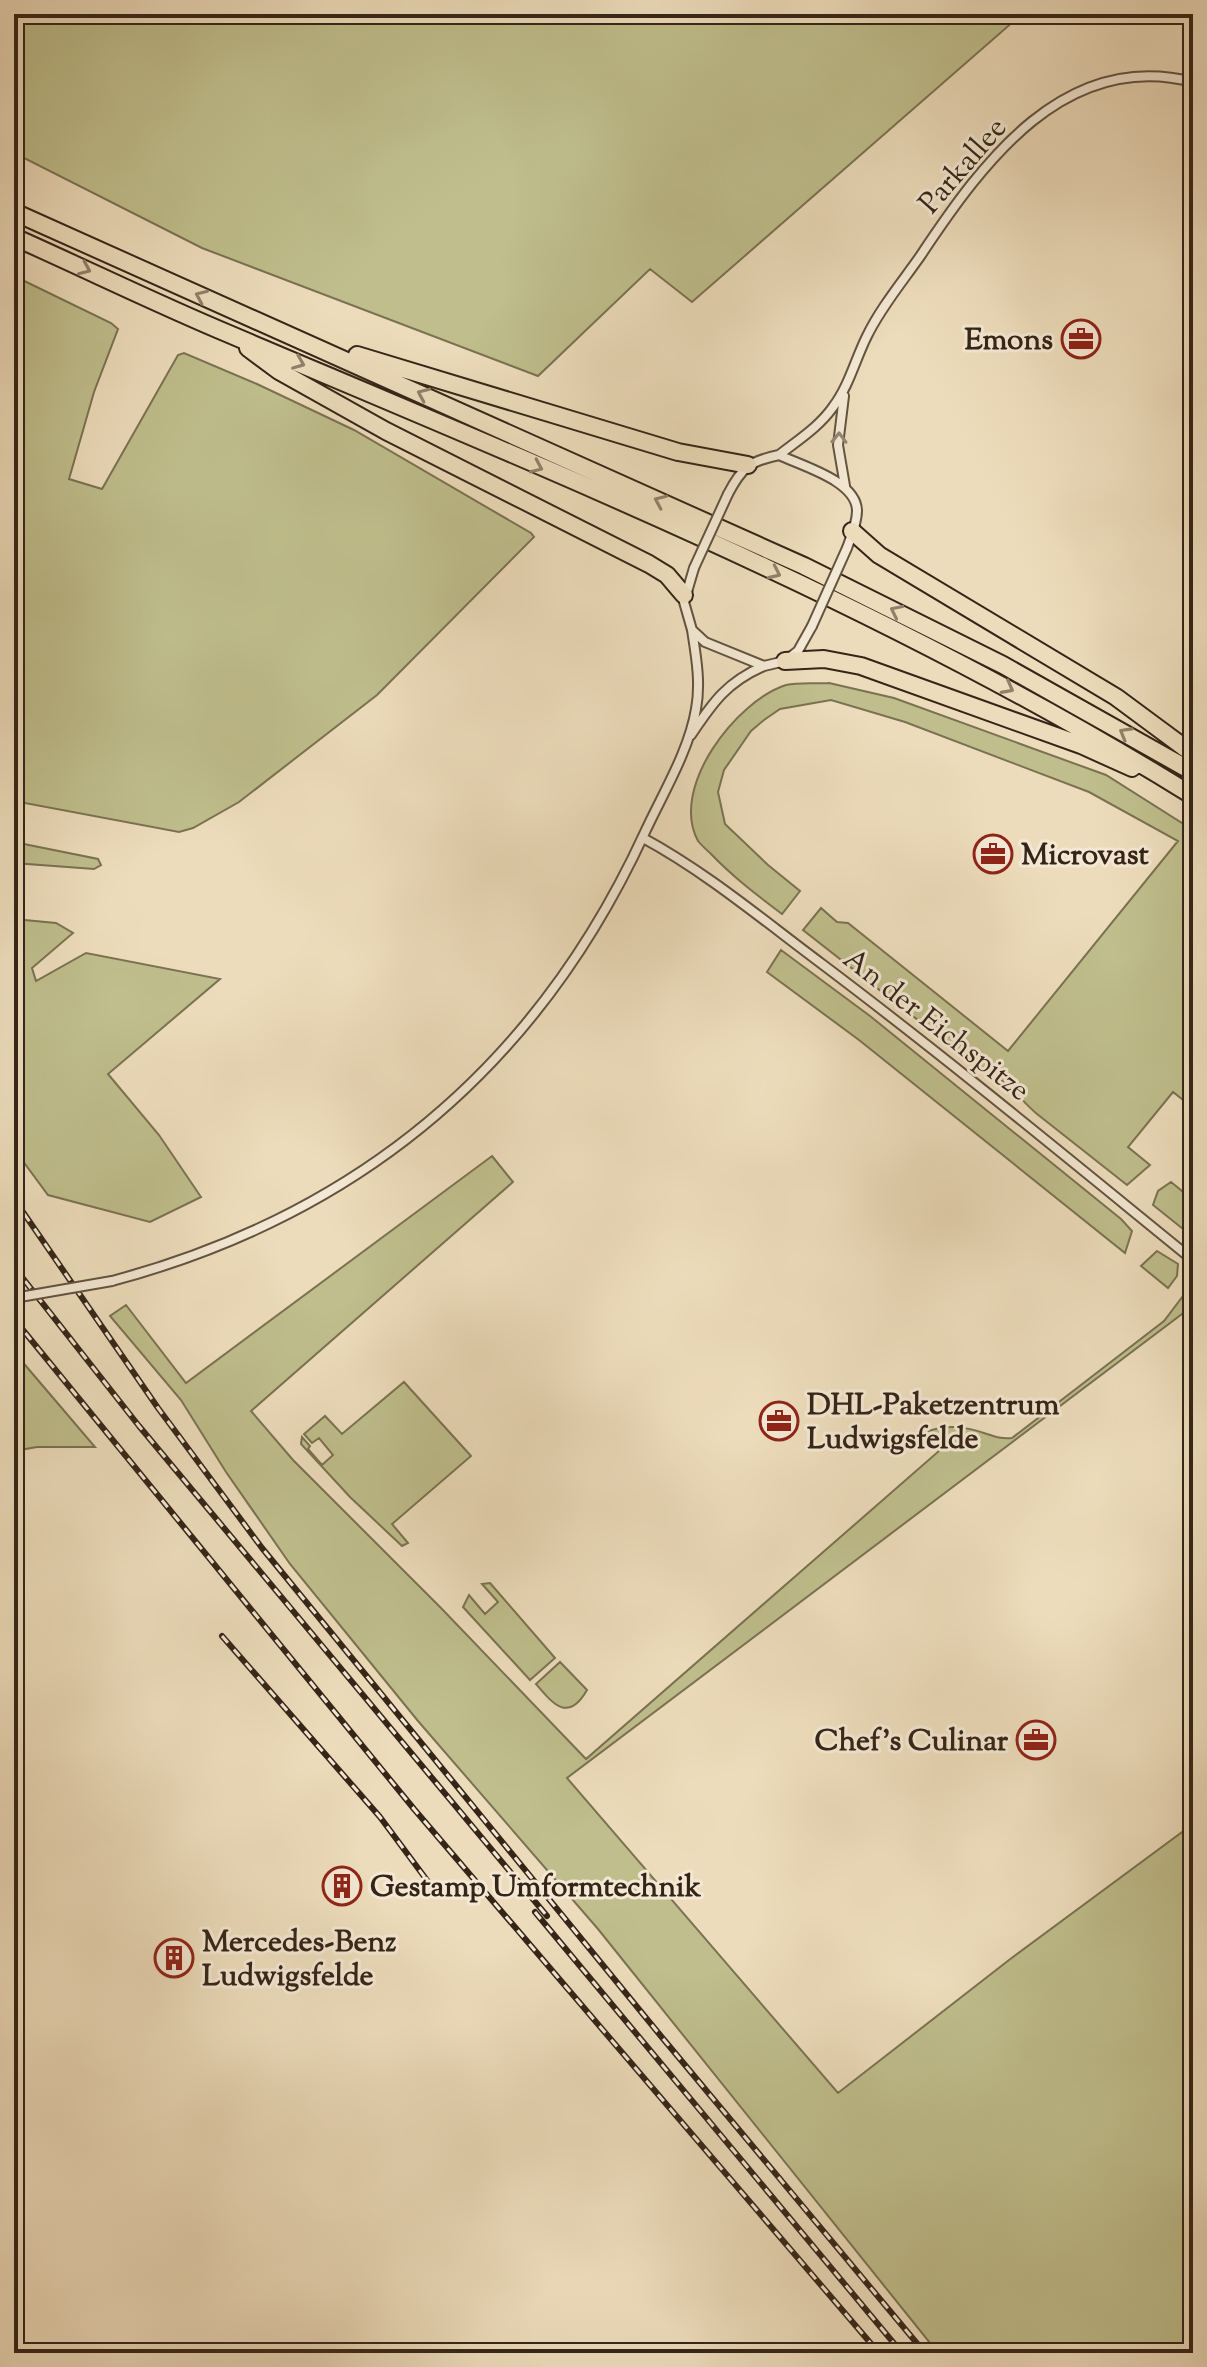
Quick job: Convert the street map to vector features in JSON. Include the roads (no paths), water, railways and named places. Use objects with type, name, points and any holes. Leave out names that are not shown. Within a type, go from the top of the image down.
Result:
[{"type":"highway","points":[[14,212],[840,584],[1003,665],[1193,772]]},
{"type":"highway","points":[[14,237],[682,531],[871,618],[1046,708],[1193,797]]},
{"type":"highway","points":[[272,328],[678,452],[748,465]]},
{"type":"highway","points":[[227,333],[279,371],[386,431],[649,564],[667,575],[684,595]]},
{"type":"highway","points":[[850,540],[1142,714],[1193,754]]},
{"type":"highway","points":[[785,661],[824,659],[861,666],[1081,745],[1193,797]]},
{"type":"street","name":"Parkallee","points":[[845,389],[871,330],[954,205],[994,158],[1047,108],[1085,88],[1117,79],[1149,76],[1193,82]]},
{"type":"street","points":[[14,1298],[112,1281],[194,1257],[283,1218],[378,1161],[435,1117],[503,1051],[555,988],[596,929],[643,838],[686,742],[696,709],[698,664],[684,595],[736,477],[748,465],[779,455],[817,426],[833,409],[845,389]]},
{"type":"street","points":[[686,742],[722,692],[743,675],[785,661],[798,651],[812,626],[850,540],[857,512],[856,502],[845,486],[838,445],[845,389]]},
{"type":"street","points":[[779,455],[845,486]]},
{"type":"street","points":[[692,630],[705,642],[764,666]]},
{"type":"street","name":"An der Eichspitze","points":[[643,838],[670,852],[889,1014],[1193,1260]]},
{"type":"railway","points":[[14,1199],[158,1408],[262,1548],[925,2353]]},
{"type":"railway","points":[[14,1267],[139,1426],[547,1916]]},
{"type":"railway","points":[[14,1319],[414,1809],[879,2353]]},
{"type":"railway","points":[[222,1636],[380,1817],[432,1887]]},
{"type":"railway","points":[[535,1912],[902,2353]]},
{"type":"place","name":"Emons","points":[[1081,339]]},
{"type":"place","name":"Microvast","points":[[993,854]]},
{"type":"place","name":"DHL-Paketzentrum Ludwigsfelde","points":[[779,1421]]},
{"type":"place","name":"Chef's Culinar","points":[[1036,1740]]},
{"type":"place","name":"Gestamp Umformtechnik","points":[[342,1886]]},
{"type":"place","name":"Mercedes-Benz Ludwigsfelde","points":[[174,1958]]}]
